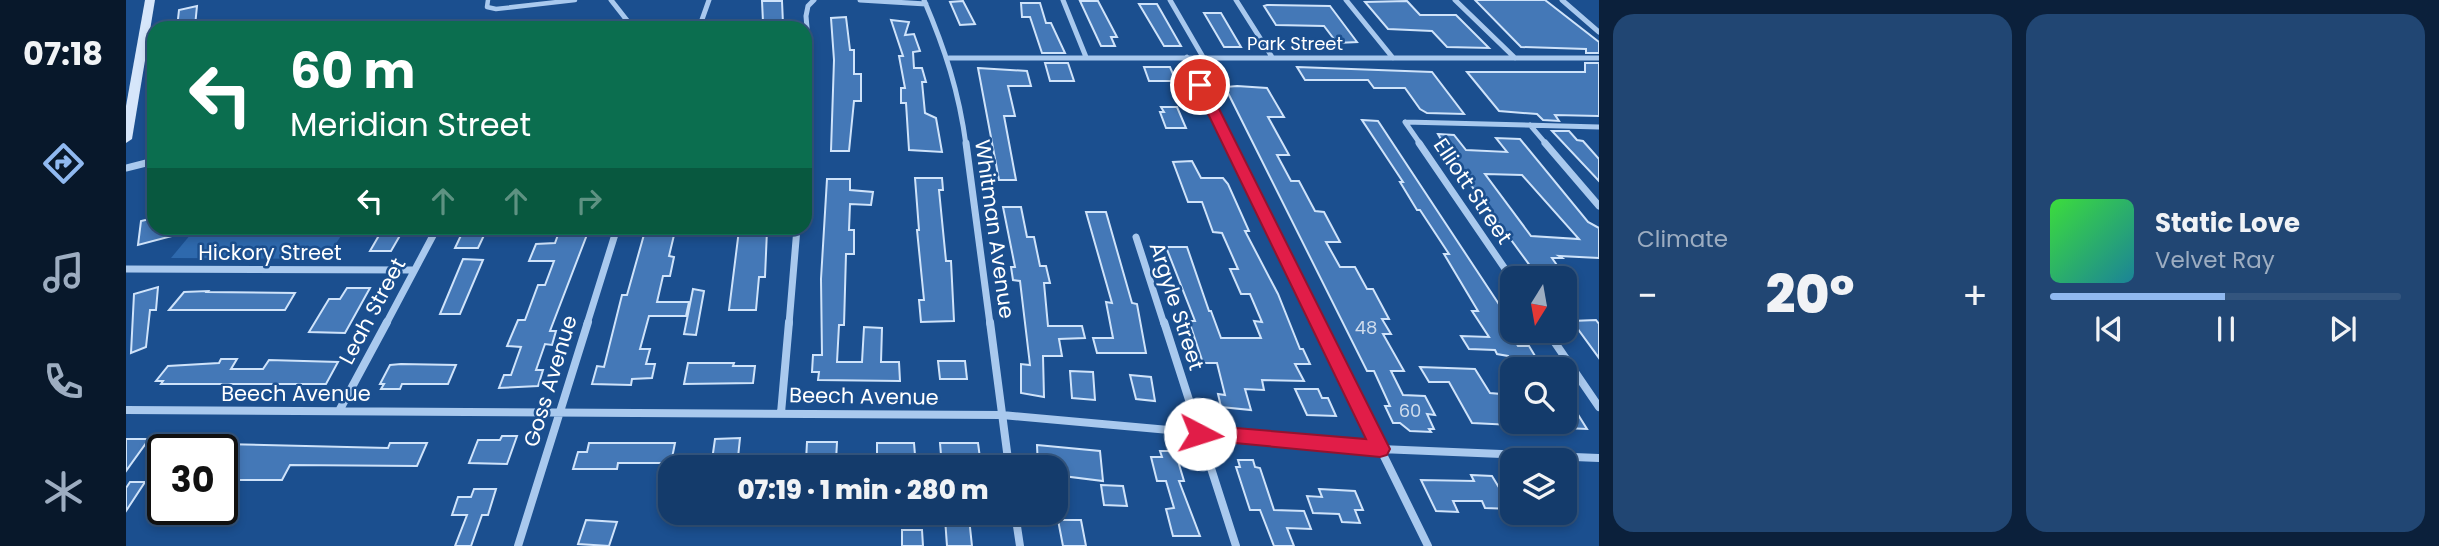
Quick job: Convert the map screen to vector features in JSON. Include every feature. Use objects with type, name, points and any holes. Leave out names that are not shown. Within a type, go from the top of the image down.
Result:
[{"type":"street","points":[[126,138],[150,0]]},
{"type":"street","points":[[611,0],[627,21]]},
{"type":"street","points":[[702,21],[709,0]]},
{"type":"street","points":[[807,21],[806,10],[814,0]]},
{"type":"street","points":[[860,0],[925,2]]},
{"type":"street","points":[[1063,0],[1086,57]]},
{"type":"street","points":[[1170,0],[1203,57]]},
{"type":"street","points":[[1236,0],[1272,57]]},
{"type":"street","points":[[1346,0],[1393,58]]},
{"type":"street","points":[[1455,0],[1515,58]]},
{"type":"street","points":[[1562,0],[1599,32]]},
{"type":"street","name":"Whitman Avenue","points":[[925,2],[949,58],[960,98],[1007,455]]},
{"type":"street","points":[[1186,57],[1429,546]]},
{"type":"street","name":"Park Street","points":[[949,58],[1599,58]]},
{"type":"street","name":"Elliott Street","points":[[1503,266],[1405,122],[1530,125]]},
{"type":"street","points":[[1530,125],[1599,127]]},
{"type":"street","points":[[1530,125],[1599,206]]},
{"type":"street","points":[[126,168],[147,163]]},
{"type":"street","name":"Leah Street","points":[[339,411],[433,235]]},
{"type":"street","name":"Goss Avenue","points":[[518,546],[615,235]]},
{"type":"street","points":[[781,412],[796,235]]},
{"type":"street","name":"Argyle Street","points":[[1136,237],[1236,546]]},
{"type":"street","name":"Hickory Street","points":[[126,269],[414,270]]},
{"type":"street","points":[[1555,343],[1599,407]]},
{"type":"street","name":"Beech Avenue","points":[[126,410],[1002,415],[1380,449],[1599,458]]},
{"type":"street","points":[[1017,525],[1020,546]]},
{"type":"lane","points":[[488,0],[487,7],[496,9],[575,0]]},
{"type":"shaded area","points":[[190,235],[341,235],[326,259],[171,258]]},
{"type":"building","points":[[1475,0],[1545,0],[1599,42],[1599,53],[1586,53],[1586,49],[1521,47]]},
{"type":"building","points":[[762,1],[782,1],[783,21],[763,21]]},
{"type":"building","points":[[963,1],[975,24],[960,25],[950,2]]},
{"type":"building","points":[[1080,1],[1098,1],[1117,37],[1111,37],[1115,46],[1101,46]]},
{"type":"building","points":[[1407,1],[1420,15],[1456,15],[1489,48],[1447,47],[1432,31],[1388,29],[1365,2]]},
{"type":"building","points":[[1021,3],[1040,3],[1046,23],[1051,23],[1065,53],[1042,53],[1030,17],[1022,17]]},
{"type":"building","points":[[1139,4],[1157,4],[1181,46],[1164,46]]},
{"type":"building","points":[[197,6],[196,21],[178,21],[179,10]]},
{"type":"building","points":[[1264,6],[1330,6],[1357,42],[1337,43],[1324,26],[1276,25]]},
{"type":"building","points":[[1204,13],[1221,13],[1241,47],[1224,47]]},
{"type":"building","points":[[846,17],[850,50],[854,50],[854,74],[861,74],[861,101],[854,101],[849,151],[831,151],[834,60],[831,18]]},
{"type":"building","points":[[891,20],[909,22],[905,35],[914,34],[920,51],[913,52],[914,68],[922,68],[926,82],[922,82],[925,113],[936,118],[942,152],[909,150],[906,103],[901,103],[901,88],[905,88],[899,56],[903,56]]},
{"type":"building","points":[[1045,63],[1068,63],[1074,81],[1050,81]]},
{"type":"building","points":[[1585,63],[1599,63],[1599,116],[1555,115],[1559,121],[1543,120],[1537,114],[1499,111],[1467,72],[1585,72]]},
{"type":"building","points":[[1144,67],[1170,67],[1176,81],[1149,81]]},
{"type":"building","points":[[1297,67],[1432,72],[1464,114],[1427,113],[1420,109],[1405,88],[1374,88],[1368,80],[1305,80]]},
{"type":"building","points":[[978,68],[1027,71],[1031,86],[1008,86],[1015,116],[1004,116],[1016,180],[999,180]]},
{"type":"building","points":[[1225,87],[1267,88],[1284,117],[1268,117],[1289,155],[1277,155],[1291,181],[1299,181],[1315,211],[1324,212],[1340,242],[1326,242],[1340,267],[1355,267],[1367,289],[1373,289],[1389,319],[1382,319],[1391,334],[1383,334],[1404,371],[1391,371],[1403,395],[1425,396],[1435,415],[1427,414],[1434,429],[1429,429],[1431,432],[1410,431],[1400,423],[1393,423],[1385,406],[1390,406],[1374,371],[1367,371]]},
{"type":"building","points":[[1161,107],[1177,107],[1186,128],[1166,128],[1160,112],[1164,112]]},
{"type":"building","points":[[1362,120],[1378,121],[1500,306],[1500,343],[1529,346],[1536,357],[1508,357],[1497,354],[1495,350],[1469,349],[1461,336],[1489,337],[1472,311],[1478,311],[1444,254],[1449,254],[1420,210],[1417,210],[1400,182],[1403,182]]},
{"type":"building","points":[[1552,131],[1569,131],[1577,140],[1583,141],[1599,159],[1599,181]]},
{"type":"building","points":[[1438,134],[1454,135],[1466,150],[1507,152],[1496,138],[1520,139],[1588,222],[1599,228],[1599,258],[1559,256],[1562,258],[1552,258],[1558,266],[1530,266],[1454,162]],"holes":[[[1485,174],[1522,175],[1579,239],[1531,236]]]},
{"type":"building","points":[[1192,161],[1201,178],[1223,178],[1228,184],[1249,231],[1245,231],[1278,294],[1300,349],[1303,349],[1310,364],[1295,364],[1304,381],[1262,380],[1264,390],[1245,389],[1251,410],[1221,407],[1218,394],[1225,395],[1217,363],[1203,363],[1189,321],[1195,321],[1166,247],[1187,247],[1221,338],[1261,338],[1254,321],[1262,322],[1250,294],[1241,294],[1230,269],[1238,269],[1222,233],[1213,232],[1202,202],[1188,202],[1173,162]]},
{"type":"building","points":[[915,178],[942,178],[943,190],[939,190],[946,261],[951,261],[954,321],[921,322],[919,300],[924,300]]},
{"type":"building","points":[[827,179],[850,179],[850,190],[873,192],[871,205],[850,204],[849,230],[854,230],[854,254],[846,254],[844,325],[839,325],[837,362],[862,362],[864,327],[882,328],[881,362],[899,362],[900,381],[818,380],[819,372],[812,372],[813,355],[822,355],[821,279]]},
{"type":"building","points":[[1003,207],[1021,207],[1027,237],[1034,237],[1040,266],[1046,266],[1050,283],[1044,283],[1048,326],[1082,326],[1085,338],[1059,339],[1062,356],[1043,356],[1044,397],[1021,393],[1021,364],[1030,365],[1020,281],[1013,280],[1011,267],[1015,267]]},
{"type":"building","points":[[1086,212],[1106,212],[1132,303],[1137,304],[1146,353],[1097,353],[1093,338],[1113,338],[1106,302],[1112,303]]},
{"type":"building","points":[[147,220],[147,235],[176,235],[138,245],[141,221]]},
{"type":"building","points":[[379,235],[400,235],[391,251],[370,251]]},
{"type":"building","points":[[461,235],[484,235],[478,248],[455,248]]},
{"type":"building","points":[[558,235],[587,235],[550,331],[556,331],[552,345],[545,344],[536,370],[543,370],[538,386],[499,388],[504,375],[511,375],[521,347],[507,346],[518,320],[525,320],[538,285],[545,285],[554,261],[529,261],[536,244],[555,243]]},
{"type":"building","points":[[644,235],[674,235],[669,256],[674,257],[670,276],[663,276],[657,302],[689,302],[686,316],[649,316],[640,349],[650,349],[646,364],[655,364],[652,378],[632,379],[631,385],[592,384],[597,366],[604,367],[622,295],[627,295]]},
{"type":"building","points":[[738,235],[767,235],[765,277],[759,277],[756,310],[729,310]]},
{"type":"building","points":[[463,259],[483,260],[460,314],[440,314]]},
{"type":"building","points":[[158,287],[156,310],[150,310],[146,347],[131,353],[134,294]]},
{"type":"building","points":[[347,288],[370,288],[345,333],[309,332],[329,299],[340,299]]},
{"type":"building","points":[[693,289],[704,291],[696,335],[684,334]]},
{"type":"building","points":[[184,292],[295,293],[285,310],[169,310]]},
{"type":"building","points":[[1596,320],[1599,324],[1599,358],[1577,328],[1577,321]]},
{"type":"building","points":[[221,359],[237,359],[231,369],[263,369],[269,360],[338,362],[326,384],[161,384],[163,381],[156,381],[168,366],[219,363]]},
{"type":"building","points":[[938,361],[965,361],[967,379],[940,379]]},
{"type":"building","points":[[688,363],[755,366],[753,383],[684,384]]},
{"type":"building","points":[[390,365],[456,365],[448,384],[402,384],[400,389],[381,389],[384,384],[380,384]]},
{"type":"building","points":[[1420,367],[1475,369],[1490,393],[1500,394],[1500,424],[1472,423],[1449,382],[1429,382]]},
{"type":"building","points":[[1070,371],[1093,372],[1095,400],[1072,398]]},
{"type":"building","points":[[1130,375],[1151,377],[1155,401],[1136,399]]},
{"type":"building","points":[[1295,389],[1318,389],[1322,398],[1328,398],[1336,416],[1307,415]]},
{"type":"building","points":[[1577,413],[1587,429],[1577,429]]},
{"type":"building","points":[[502,436],[517,436],[507,464],[469,463],[478,440],[500,440]]},
{"type":"building","points":[[740,438],[738,455],[713,455],[715,439]]},
{"type":"building","points":[[126,439],[147,439],[147,442],[126,471]]},
{"type":"building","points":[[807,442],[837,442],[836,455],[806,455]]},
{"type":"building","points":[[390,443],[427,443],[417,466],[290,465],[282,480],[238,480],[238,444],[388,448]]},
{"type":"building","points":[[589,443],[675,443],[673,455],[658,455],[658,463],[618,463],[617,469],[573,469],[578,452],[587,452]]},
{"type":"building","points":[[877,443],[914,443],[915,455],[877,455]]},
{"type":"building","points":[[940,443],[978,443],[980,455],[941,455]]},
{"type":"building","points":[[1037,445],[1100,451],[1103,481],[1068,477],[1068,455],[1037,455]]},
{"type":"building","points":[[1160,451],[1175,451],[1184,481],[1179,481],[1200,536],[1173,536],[1166,509],[1174,508],[1166,481],[1157,481],[1151,457],[1162,457]]},
{"type":"building","points":[[1238,460],[1253,460],[1255,467],[1260,468],[1274,510],[1304,511],[1311,529],[1287,528],[1294,546],[1274,546],[1260,510],[1250,510],[1236,467],[1240,467]]},
{"type":"building","points":[[1471,475],[1492,476],[1500,489],[1500,509],[1485,508],[1482,501],[1453,501],[1458,512],[1436,511],[1421,480],[1474,481]]},
{"type":"building","points":[[130,482],[145,482],[126,511],[126,488]]},
{"type":"building","points":[[1101,485],[1123,486],[1127,506],[1104,505]]},
{"type":"building","points":[[474,489],[496,489],[488,515],[482,515],[471,546],[455,546],[467,515],[452,515],[458,497],[471,497]]},
{"type":"building","points":[[1319,489],[1355,491],[1363,510],[1355,510],[1360,523],[1342,522],[1339,514],[1313,513],[1307,496],[1322,497]]},
{"type":"building","points":[[586,520],[617,522],[609,546],[578,544]]},
{"type":"building","points":[[1068,520],[1081,520],[1086,546],[1063,546],[1059,525],[1068,525]]},
{"type":"building","points":[[946,525],[970,525],[972,546],[947,546]]},
{"type":"building","points":[[902,530],[922,530],[923,546],[902,546]]},
{"type":"route","points":[[1200,85],[1380,449],[1200,434]]}]
